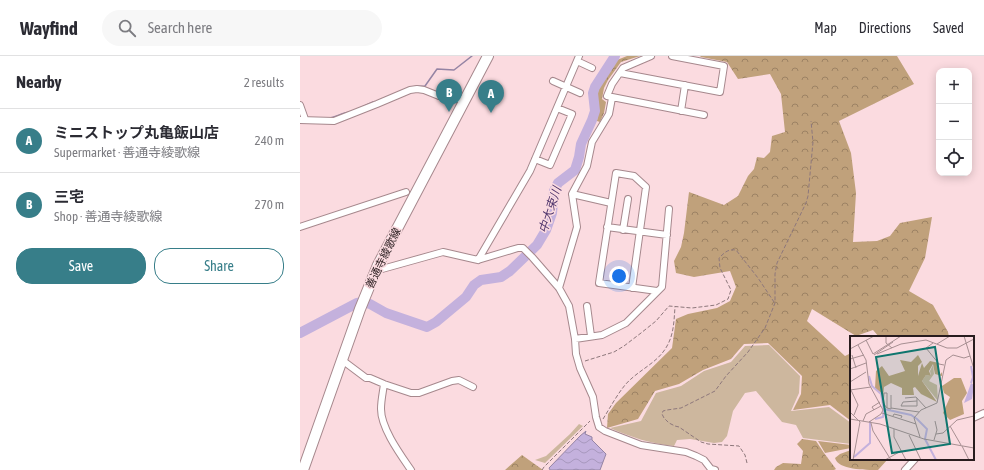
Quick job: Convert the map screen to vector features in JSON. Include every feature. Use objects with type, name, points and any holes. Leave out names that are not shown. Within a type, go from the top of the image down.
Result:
[{"type":"main road","name":"善通寺綾歌線","points":[[303,470],[365,295],[376,271],[488,56]]},
{"type":"street","points":[[651,56],[623,68],[612,84],[607,96],[704,115]]},
{"type":"street","points":[[620,73],[720,92],[724,66],[695,58],[672,56]]},
{"type":"street","points":[[478,260],[530,171],[578,59],[592,68]]},
{"type":"street","points":[[553,81],[580,93]]},
{"type":"street","points":[[681,111],[685,85]]},
{"type":"street","points":[[300,105],[303,118],[334,120],[416,89],[424,90],[439,96],[465,100]]},
{"type":"street","points":[[559,288],[577,227],[572,194],[587,166],[592,142],[610,114],[612,98]]},
{"type":"street","points":[[535,159],[550,165],[566,129],[572,114],[557,108]]},
{"type":"street","points":[[632,288],[646,187],[634,176],[616,172],[599,283],[632,288],[657,291]]},
{"type":"street","points":[[300,227],[406,192]]},
{"type":"street","points":[[572,194],[611,203]]},
{"type":"street","points":[[623,230],[628,199]]},
{"type":"street","points":[[575,338],[602,335],[626,323],[662,286],[669,209]]},
{"type":"street","points":[[607,228],[667,235]]},
{"type":"street","points":[[376,271],[443,252],[478,260],[518,248],[523,248],[559,288],[569,306],[578,364],[593,397],[599,427],[605,431],[641,445],[686,452],[704,460],[711,469],[715,470]]},
{"type":"street","points":[[587,306],[591,336]]},
{"type":"street","points":[[342,360],[366,378],[370,378],[412,393],[459,380],[473,387]]},
{"type":"street","points":[[384,384],[381,409],[383,421],[386,430],[411,470]]},
{"type":"street","points":[[974,418],[984,413]]},
{"type":"street","points":[[905,470],[914,460]]},
{"type":"path","points":[[747,463],[745,455],[739,446],[708,444],[701,442],[679,427],[669,423],[662,414],[663,411],[681,408],[715,391],[726,376],[748,352],[765,328],[775,303],[775,274],[777,263],[808,196],[813,142],[811,121]]},
{"type":"path","points":[[578,364],[614,352],[624,346],[656,321],[669,306],[692,308],[716,305],[728,299],[731,290],[720,268],[719,258],[725,252],[732,249],[736,250],[775,303]]},
{"type":"path","points":[[599,427],[609,409],[630,379],[655,360],[665,350],[671,338],[676,306]]},
{"type":"path","points":[[542,470],[596,414]]},
{"type":"shaded area","points":[[769,345],[800,376],[799,393],[791,411],[829,407],[850,422],[850,444],[803,438],[796,425],[782,422],[756,391],[745,393],[733,411],[727,436],[722,442],[714,443],[690,439],[677,440],[674,446],[658,444],[641,440],[610,428],[641,421],[656,393],[681,386],[704,371],[731,362],[745,346]]},
{"type":"shaded area","points":[[579,424],[583,426],[545,463],[535,460],[546,456]]},
{"type":"green space","points":[[627,56],[640,56],[621,62],[608,80],[604,88],[602,99],[606,102],[604,113],[600,122],[597,121],[597,92],[600,84],[617,60]]},
{"type":"green space","points":[[700,56],[897,56],[914,84],[839,121],[851,153],[856,193],[853,242],[877,241],[890,236],[900,223],[932,217],[925,258],[909,291],[933,305],[949,336],[878,336],[873,330],[856,336],[812,309],[807,321],[845,356],[850,354],[850,420],[830,405],[793,410],[801,394],[802,376],[768,343],[744,344],[731,359],[703,370],[679,384],[655,391],[638,419],[607,428],[608,414],[616,403],[672,348],[676,319],[688,314],[717,308],[730,301],[736,287],[730,271],[694,277],[676,273],[674,261],[681,247],[689,192],[724,205],[738,196],[748,176],[754,169],[757,157],[764,158],[770,152],[772,136],[785,132],[781,94],[770,74],[738,79],[727,62]]},
{"type":"green space","points":[[802,439],[816,441],[836,469],[774,470],[783,463],[801,464],[803,451],[797,444]]},
{"type":"green space","points":[[818,441],[850,445],[850,448],[825,453]]},
{"type":"green space","points":[[850,450],[850,460],[887,460],[878,470],[866,470],[841,465],[835,458],[840,454]]},
{"type":"green space","points":[[522,455],[543,470],[505,470]]},
{"type":"water","points":[[586,431],[585,434],[592,437],[592,440],[606,454],[600,470],[550,470],[549,468]]},
{"type":"waterway","points":[[410,87],[425,86],[437,69],[454,70],[472,56]]},
{"type":"waterway","name":"中大束川","points":[[300,333],[357,303],[363,302],[370,304],[386,313],[427,327],[436,322],[466,297],[474,285],[481,280],[501,277],[510,271],[537,245],[546,230],[552,213],[554,191],[558,183],[575,170],[581,144],[595,111],[593,93],[595,87],[615,56]]},
{"type":"waterway","points":[[360,108],[373,102]]},
{"type":"waterway","points":[[330,118],[351,112]]},
{"type":"place","name":"三宅","points":[[449,112]]},
{"type":"place","name":"ミニストップ丸亀飯山店","points":[[491,113]]}]
